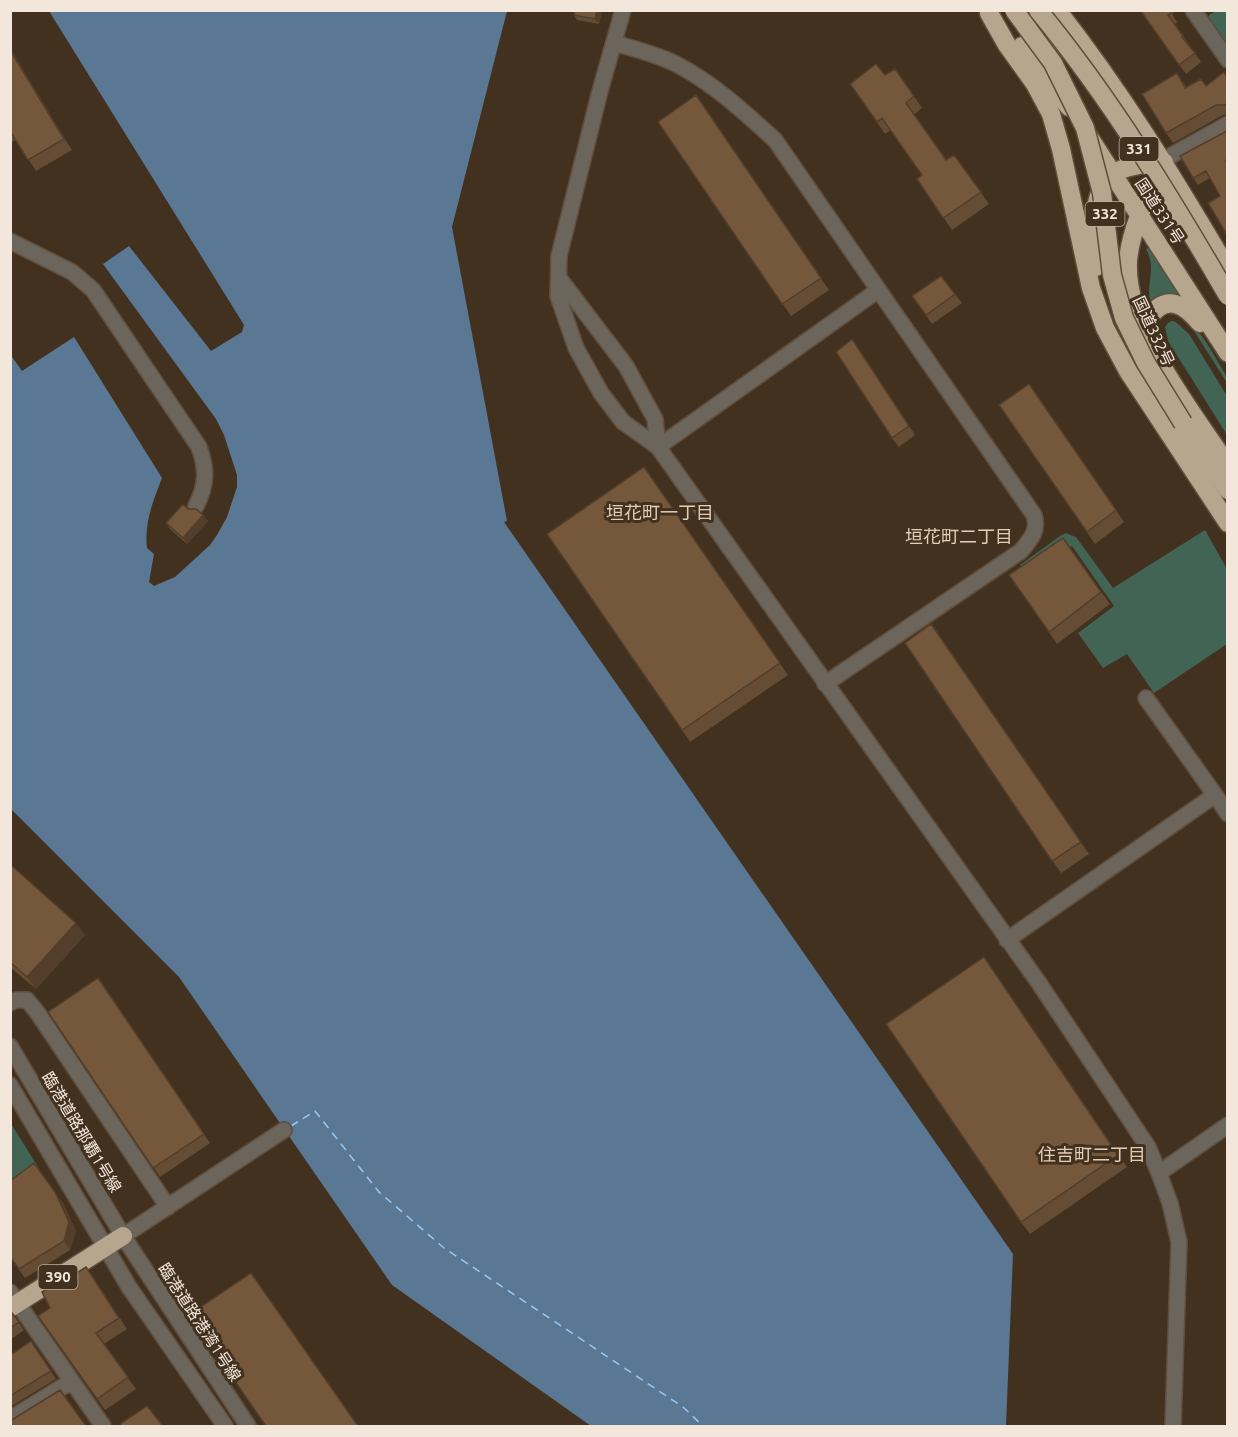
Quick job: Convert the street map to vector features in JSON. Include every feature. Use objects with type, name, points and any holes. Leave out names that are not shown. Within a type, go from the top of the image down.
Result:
[{"type":"highway","name":"国道332号","points":[[1014,10],[1053,63],[1085,128],[1100,183],[1112,275],[1124,318],[1146,363],[1227,490]]},
{"type":"highway","name":"国道331号","points":[[1038,10],[1116,113],[1177,208],[1227,296]]},
{"type":"highway","name":"国道331号","points":[[1055,10],[1104,73],[1164,162],[1227,270]]},
{"type":"highway","points":[[1004,27],[1027,39],[1042,32],[1055,10]]},
{"type":"highway","name":"国道331号","points":[[988,12],[1018,41],[1065,100],[1227,353]]},
{"type":"highway","name":"332","points":[[988,12],[1007,45],[1035,84],[1051,114],[1061,149],[1091,288],[1105,328],[1128,371],[1227,523]]},
{"type":"highway","name":"国道332号","points":[[1164,162],[1139,214],[1128,260],[1128,282],[1134,304],[1151,344],[1172,382],[1227,465]]},
{"type":"highway","points":[[1128,371],[1106,310],[1096,268],[1094,216],[1098,199],[1113,174],[1128,168],[1164,162]]},
{"type":"highway","points":[[1151,344],[1149,318],[1161,306],[1172,303],[1190,311],[1227,357]]},
{"type":"highway","name":"390","points":[[13,1301],[123,1236]]},
{"type":"street","points":[[623,10],[600,91],[559,256],[558,296],[576,348],[601,393],[623,422],[658,447],[1039,983],[1148,1146],[1170,1203],[1179,1242],[1173,1426]]},
{"type":"street","points":[[1198,13],[1227,60]]},
{"type":"street","points":[[614,43],[676,64],[739,107],[775,140],[877,291],[1034,515],[1036,531],[1021,550],[825,684]]},
{"type":"street","points":[[1164,162],[1172,155],[1227,124]]},
{"type":"street","points":[[10,241],[72,272],[93,291],[199,447],[205,462],[206,474],[205,485],[196,506]]},
{"type":"street","points":[[559,278],[626,366],[655,419],[658,447]]},
{"type":"street","points":[[658,447],[877,291]]},
{"type":"street","points":[[1146,698],[1227,814]]},
{"type":"street","points":[[1007,940],[1215,795]]},
{"type":"street","points":[[10,1004],[16,1000],[27,1000],[37,1012],[168,1207]]},
{"type":"street","name":"臨港道路那覇1号線","points":[[10,1046],[123,1236]]},
{"type":"street","points":[[10,1085],[129,1287],[225,1426]]},
{"type":"street","points":[[1159,1173],[1227,1125]]},
{"type":"street","points":[[123,1236],[284,1130]]},
{"type":"street","name":"臨港道路港湾1号線","points":[[123,1236],[248,1426]]},
{"type":"street","points":[[13,1301],[103,1426]]},
{"type":"street","points":[[10,1419],[72,1381]]},
{"type":"green space","points":[[1216,11],[1227,11],[1227,49],[1208,24],[1209,15]]},
{"type":"green space","points":[[1150,247],[1179,295],[1165,294],[1150,300],[1151,263],[1146,249]]},
{"type":"green space","points":[[1173,311],[1189,320],[1211,349],[1227,377],[1227,383],[1189,323],[1179,315],[1167,312]]},
{"type":"green space","points":[[1172,321],[1189,334],[1227,396],[1227,435],[1168,341],[1165,327]]},
{"type":"green space","points":[[1205,530],[1227,569],[1227,644],[1154,693],[1127,654],[1103,668],[1078,633],[1114,606],[1072,546],[1032,572],[1020,565],[1066,533],[1076,537],[1113,588]]},
{"type":"green space","points":[[10,1122],[40,1170],[11,1192],[10,1192]]},
{"type":"water","points":[[49,11],[507,11],[452,227],[507,521],[504,522],[1013,1254],[1006,1426],[591,1426],[392,1285],[179,977],[11,809],[10,354],[22,371],[74,337],[162,478],[148,521],[146,539],[147,548],[154,554],[149,582],[154,586],[175,577],[210,545],[227,517],[237,487],[237,475],[224,435],[216,419],[103,264],[129,246],[211,351],[242,332],[244,325]]},
{"type":"building","points":[[575,10],[597,10],[595,19],[574,15]]},
{"type":"building","points":[[1140,10],[1169,10],[1171,13],[1168,15],[1195,53],[1179,65]]},
{"type":"building","points":[[10,50],[64,139],[28,160],[10,131]]},
{"type":"building","points":[[876,64],[885,75],[895,69],[914,96],[906,103],[946,160],[954,155],[981,192],[943,218],[917,179],[922,175],[882,118],[877,122],[850,84]]},
{"type":"building","points":[[1224,72],[1227,77],[1227,103],[1216,105],[1166,133],[1142,94],[1177,73],[1185,88],[1201,79],[1206,86]]},
{"type":"building","points":[[696,95],[821,278],[782,304],[658,122]]},
{"type":"building","points":[[1227,131],[1227,235],[1208,203],[1220,196],[1206,171],[1193,178],[1180,156]]},
{"type":"building","points":[[941,276],[955,294],[926,315],[912,296]]},
{"type":"building","points":[[852,339],[909,426],[892,438],[836,352]]},
{"type":"building","points":[[1029,384],[1116,510],[1087,532],[999,405]]},
{"type":"building","points":[[644,467],[780,663],[682,730],[547,534]]},
{"type":"building","points":[[183,504],[188,509],[196,509],[203,515],[183,538],[166,523]]},
{"type":"building","points":[[1063,538],[1101,592],[1049,632],[1009,575]]},
{"type":"building","points":[[931,624],[1081,842],[1052,861],[905,643]]},
{"type":"building","points":[[11,865],[76,923],[27,977],[10,962]]},
{"type":"building","points":[[984,957],[1118,1155],[1021,1222],[886,1024]]},
{"type":"building","points":[[98,978],[204,1134],[153,1168],[48,1012]]},
{"type":"building","points":[[34,1163],[55,1192],[69,1222],[64,1241],[19,1269],[10,1257],[10,1181]]},
{"type":"building","points":[[86,1267],[119,1318],[96,1333],[128,1377],[97,1399],[38,1316],[50,1308],[42,1292]]},
{"type":"building","points":[[251,1273],[358,1426],[266,1426],[189,1315]]},
{"type":"building","points":[[12,1313],[19,1322],[10,1328],[10,1314]]},
{"type":"building","points":[[31,1341],[51,1371],[10,1396],[10,1352],[12,1354]]},
{"type":"building","points":[[60,1390],[86,1426],[10,1426],[10,1421]]},
{"type":"building","points":[[147,1406],[163,1426],[121,1426],[120,1424]]},
{"type":"ferry route","points":[[291,1126],[315,1111],[379,1192],[444,1248],[683,1407],[703,1426]]},
{"type":"district","name":"垣花町一丁目","points":[[660,513]]},
{"type":"district","name":"垣花町二丁目","points":[[959,537]]},
{"type":"district","name":"住吉町二丁目","points":[[1092,1155]]}]
